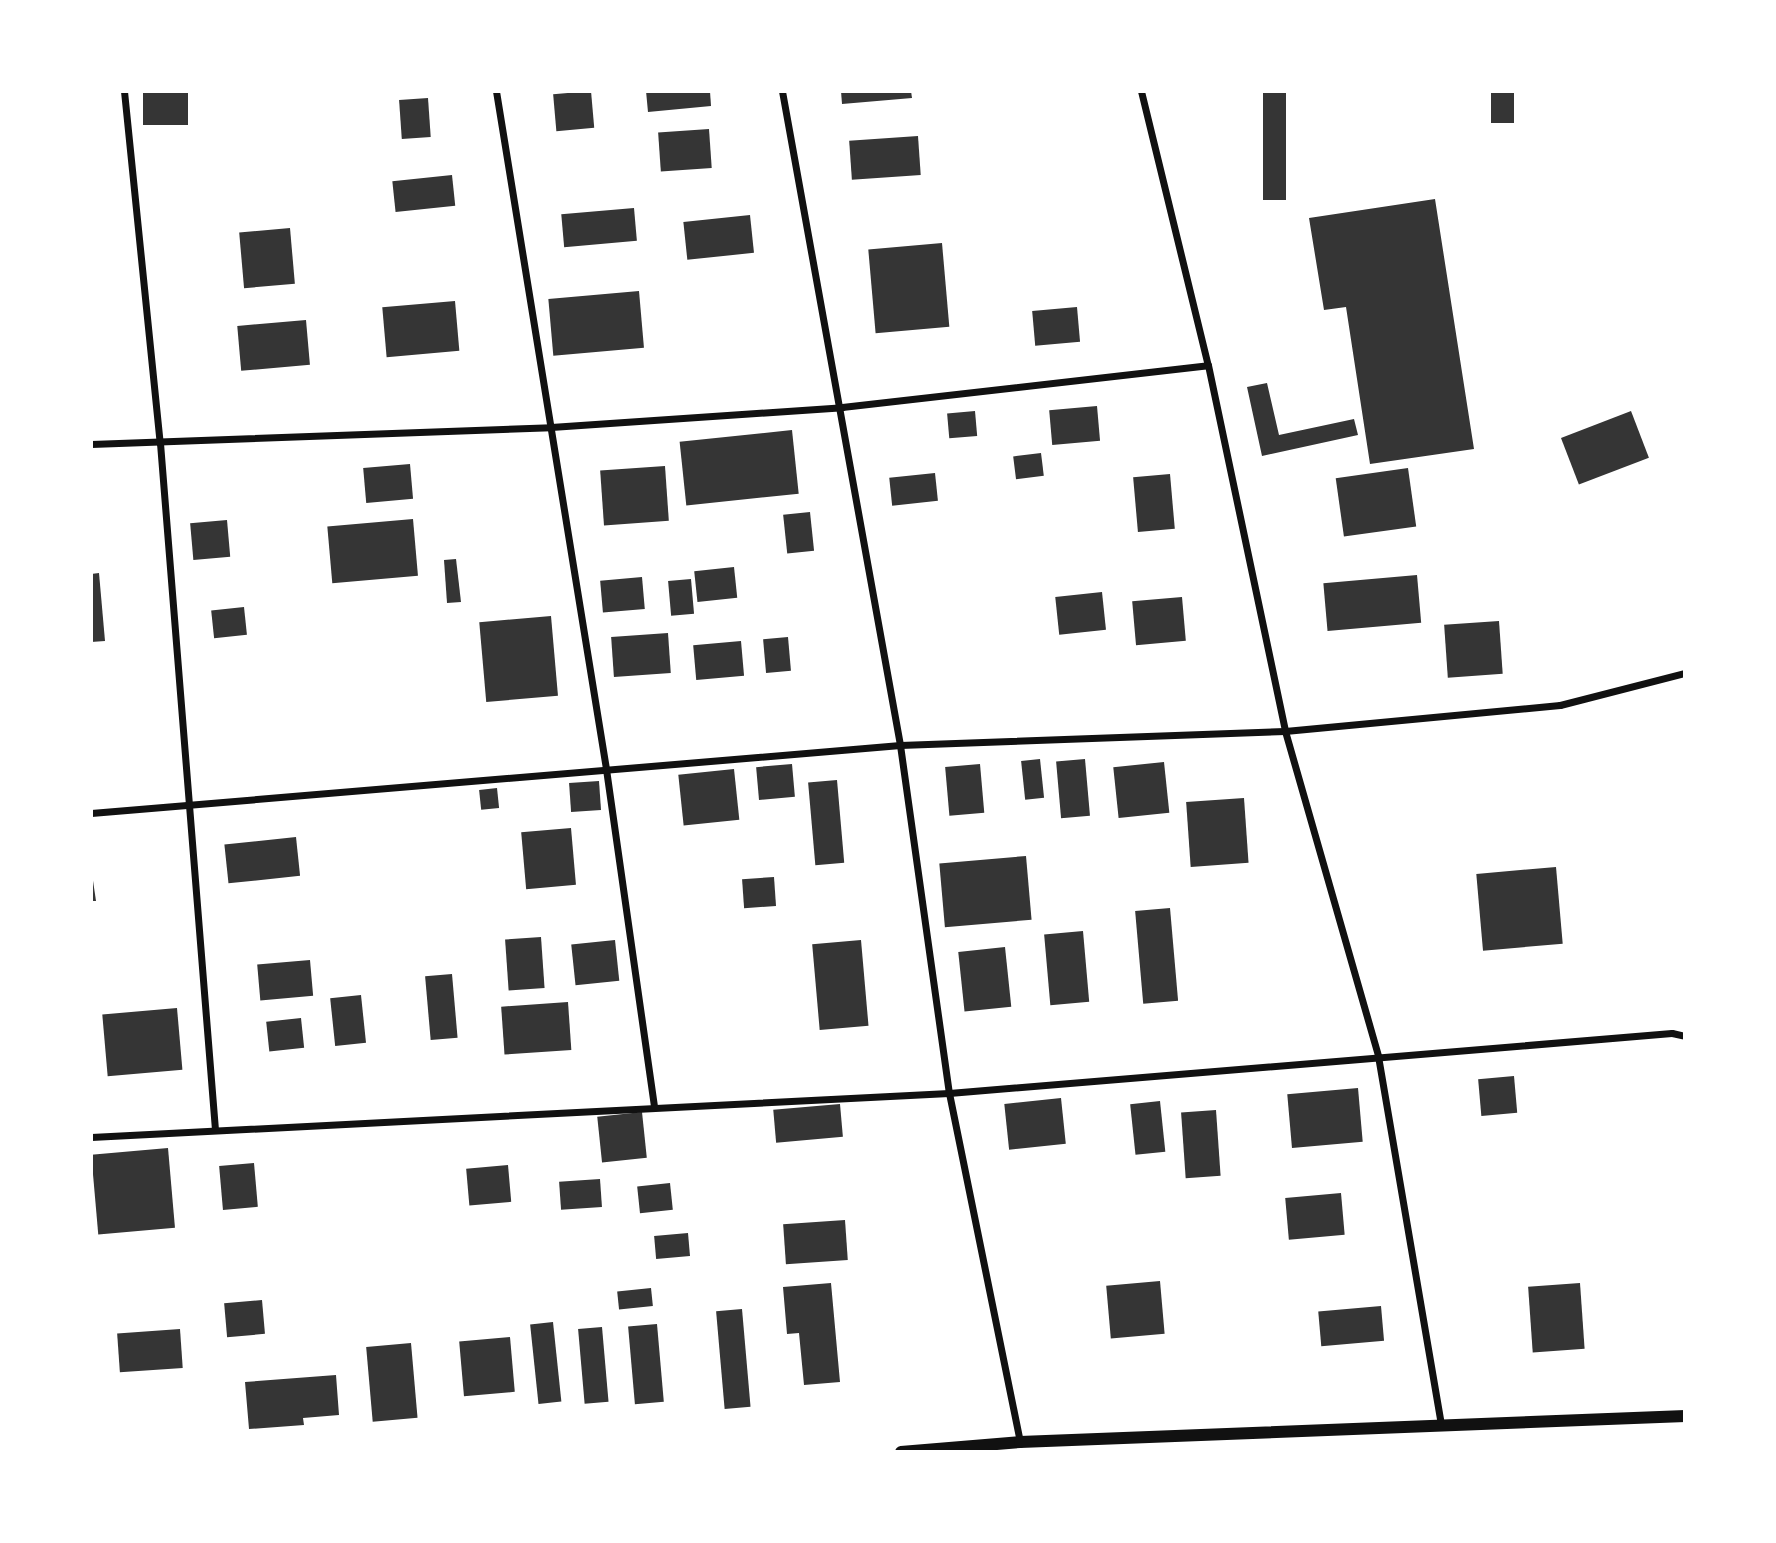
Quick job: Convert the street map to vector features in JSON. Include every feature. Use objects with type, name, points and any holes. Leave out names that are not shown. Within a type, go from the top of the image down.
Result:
[{"type":"street","points":[[124,91],[160,443],[215,1129]]},
{"type":"street","points":[[496,91],[606,769],[654,1107]]},
{"type":"street","points":[[782,91],[842,407],[900,745],[949,1093],[1020,1442]]},
{"type":"street","points":[[1141,91],[1208,365],[1285,730],[1378,1056],[1441,1425]]},
{"type":"street","points":[[91,444],[551,427],[842,407],[1208,365]]},
{"type":"street","points":[[91,813],[189,807],[900,745],[1285,730],[1560,705],[1685,673]]},
{"type":"street","points":[[91,1137],[949,1093],[1672,1033],[1685,1036]]},
{"type":"street","points":[[901,1452],[1020,1442],[1685,1416]]},
{"type":"building","points":[[143,91],[188,91],[188,125],[143,125]]},
{"type":"building","points":[[591,91],[594,128],[556,131],[553,94]]},
{"type":"building","points":[[646,91],[710,91],[711,106],[648,112]]},
{"type":"building","points":[[841,91],[911,91],[912,98],[842,104]]},
{"type":"building","points":[[1263,91],[1286,91],[1286,200],[1263,200]]},
{"type":"building","points":[[1491,91],[1514,91],[1514,123],[1491,123]]},
{"type":"building","points":[[428,98],[431,137],[402,139],[399,100]]},
{"type":"building","points":[[709,129],[712,168],[661,171],[658,133]]},
{"type":"building","points":[[918,136],[921,175],[852,180],[849,141]]},
{"type":"building","points":[[452,175],[455,206],[396,212],[392,181]]},
{"type":"building","points":[[1435,199],[1474,449],[1370,464],[1346,307],[1324,310],[1309,218]]},
{"type":"building","points":[[634,208],[637,241],[564,247],[561,214]]},
{"type":"building","points":[[750,215],[754,253],[687,260],[683,222]]},
{"type":"building","points":[[290,228],[295,284],[244,288],[239,232]]},
{"type":"building","points":[[942,243],[949,327],[876,333],[868,249]]},
{"type":"building","points":[[639,291],[644,348],[553,356],[548,299]]},
{"type":"building","points":[[455,301],[459,351],[387,357],[382,307]]},
{"type":"building","points":[[1077,307],[1080,342],[1035,346],[1032,311]]},
{"type":"building","points":[[306,320],[310,365],[241,371],[237,326]]},
{"type":"building","points":[[1267,383],[1279,435],[1354,419],[1358,435],[1262,456],[1247,387]]},
{"type":"building","points":[[1097,406],[1100,441],[1052,445],[1049,410]]},
{"type":"building","points":[[975,411],[977,436],[949,438],[947,413]]},
{"type":"building","points":[[1631,411],[1649,458],[1579,485],[1561,438]]},
{"type":"building","points":[[792,430],[799,494],[686,505],[680,442]]},
{"type":"building","points":[[1041,453],[1044,476],[1016,479],[1013,456]]},
{"type":"building","points":[[410,464],[413,499],[366,503],[363,468]]},
{"type":"building","points":[[665,466],[669,521],[604,525],[600,471]]},
{"type":"building","points":[[1408,468],[1416,526],[1344,537],[1336,478]]},
{"type":"building","points":[[935,473],[938,501],[892,506],[889,478]]},
{"type":"building","points":[[1170,474],[1175,529],[1138,532],[1133,477]]},
{"type":"building","points":[[810,512],[814,551],[787,554],[783,515]]},
{"type":"building","points":[[413,519],[418,576],[332,583],[327,526]]},
{"type":"building","points":[[227,520],[230,557],[193,560],[190,523]]},
{"type":"building","points":[[456,559],[461,602],[447,603],[444,560]]},
{"type":"building","points":[[734,567],[737,598],[697,602],[694,571]]},
{"type":"building","points":[[99,573],[105,641],[91,642],[91,574]]},
{"type":"building","points":[[1417,575],[1421,623],[1328,631],[1323,583]]},
{"type":"building","points":[[642,577],[645,609],[603,613],[600,581]]},
{"type":"building","points":[[691,579],[694,614],[671,616],[668,581]]},
{"type":"building","points":[[1102,592],[1106,630],[1059,635],[1055,597]]},
{"type":"building","points":[[1182,597],[1186,641],[1136,645],[1132,601]]},
{"type":"building","points":[[244,607],[247,635],[214,638],[211,610]]},
{"type":"building","points":[[551,616],[558,696],[486,702],[479,622]]},
{"type":"building","points":[[1499,621],[1503,674],[1448,678],[1444,625]]},
{"type":"building","points":[[668,633],[671,673],[614,677],[611,637]]},
{"type":"building","points":[[788,637],[791,671],[766,673],[763,639]]},
{"type":"building","points":[[741,641],[744,676],[696,680],[693,645]]},
{"type":"building","points":[[1040,759],[1044,798],[1025,800],[1021,761]]},
{"type":"building","points":[[1085,759],[1090,816],[1061,818],[1056,762]]},
{"type":"building","points":[[1164,762],[1169,813],[1119,818],[1113,767]]},
{"type":"building","points":[[792,764],[795,797],[759,800],[756,767]]},
{"type":"building","points":[[980,764],[984,813],[949,816],[945,767]]},
{"type":"building","points":[[734,769],[739,820],[684,826],[678,775]]},
{"type":"building","points":[[837,780],[844,863],[815,865],[808,783]]},
{"type":"building","points":[[599,781],[601,810],[571,812],[569,783]]},
{"type":"building","points":[[497,788],[499,808],[481,810],[479,790]]},
{"type":"building","points":[[1244,798],[1249,863],[1191,867],[1186,802]]},
{"type":"building","points":[[571,828],[576,885],[526,889],[521,832]]},
{"type":"building","points":[[296,837],[300,876],[228,883],[224,845]]},
{"type":"building","points":[[1026,856],[1032,920],[945,927],[939,864]]},
{"type":"building","points":[[91,867],[96,901],[91,901]]},
{"type":"building","points":[[1556,867],[1563,944],[1483,951],[1476,874]]},
{"type":"building","points":[[774,877],[776,906],[744,908],[742,879]]},
{"type":"building","points":[[1170,908],[1178,1001],[1143,1004],[1135,911]]},
{"type":"building","points":[[1083,931],[1089,1002],[1050,1005],[1044,934]]},
{"type":"building","points":[[541,937],[545,988],[509,990],[505,940]]},
{"type":"building","points":[[615,940],[619,981],[576,985],[571,945]]},
{"type":"building","points":[[861,940],[868,1026],[820,1030],[812,944]]},
{"type":"building","points":[[1005,947],[1011,1007],[965,1012],[958,952]]},
{"type":"building","points":[[310,960],[313,996],[260,1000],[257,965]]},
{"type":"building","points":[[452,974],[458,1038],[431,1040],[425,976]]},
{"type":"building","points":[[361,995],[366,1043],[335,1046],[330,998]]},
{"type":"building","points":[[568,1002],[571,1050],[505,1055],[501,1007]]},
{"type":"building","points":[[177,1008],[182,1070],[108,1076],[102,1015]]},
{"type":"building","points":[[301,1018],[304,1048],[269,1051],[266,1022]]},
{"type":"building","points":[[1514,1076],[1517,1113],[1481,1116],[1478,1079]]},
{"type":"building","points":[[1358,1088],[1363,1142],[1292,1148],[1287,1094]]},
{"type":"building","points":[[1061,1098],[1066,1144],[1009,1150],[1004,1104]]},
{"type":"building","points":[[1160,1101],[1165,1152],[1135,1155],[1130,1104]]},
{"type":"building","points":[[840,1104],[843,1137],[776,1143],[773,1110]]},
{"type":"building","points":[[1216,1110],[1221,1176],[1186,1178],[1181,1112]]},
{"type":"building","points":[[642,1112],[647,1158],[602,1162],[597,1117]]},
{"type":"building","points":[[168,1148],[175,1228],[98,1234],[91,1155]]},
{"type":"building","points":[[254,1163],[258,1207],[223,1210],[219,1166]]},
{"type":"building","points":[[508,1165],[511,1202],[469,1206],[466,1169]]},
{"type":"building","points":[[600,1179],[602,1207],[561,1210],[559,1182]]},
{"type":"building","points":[[670,1183],[673,1210],[640,1213],[637,1186]]},
{"type":"building","points":[[1341,1193],[1345,1235],[1289,1240],[1285,1198]]},
{"type":"building","points":[[845,1220],[848,1260],[786,1264],[783,1224]]},
{"type":"building","points":[[688,1233],[690,1256],[656,1259],[654,1236]]},
{"type":"building","points":[[1160,1281],[1165,1334],[1111,1339],[1106,1286]]},
{"type":"building","points":[[831,1283],[840,1382],[804,1385],[799,1333],[787,1334],[783,1287]]},
{"type":"building","points":[[1580,1283],[1585,1349],[1533,1352],[1528,1287]]},
{"type":"building","points":[[651,1288],[653,1306],[619,1309],[617,1292]]},
{"type":"building","points":[[262,1300],[265,1334],[227,1337],[224,1303]]},
{"type":"building","points":[[1381,1306],[1384,1341],[1321,1346],[1318,1311]]},
{"type":"building","points":[[742,1309],[751,1407],[725,1409],[716,1311]]},
{"type":"building","points":[[553,1322],[561,1402],[538,1404],[530,1324]]},
{"type":"building","points":[[657,1324],[664,1402],[635,1404],[628,1327]]},
{"type":"building","points":[[602,1327],[609,1402],[585,1404],[578,1329]]},
{"type":"building","points":[[180,1329],[183,1368],[120,1372],[117,1333]]},
{"type":"building","points":[[510,1337],[515,1392],[464,1396],[459,1341]]},
{"type":"building","points":[[411,1343],[418,1418],[373,1422],[366,1347]]},
{"type":"building","points":[[336,1375],[339,1415],[303,1418],[304,1425],[249,1429],[245,1382]]}]
